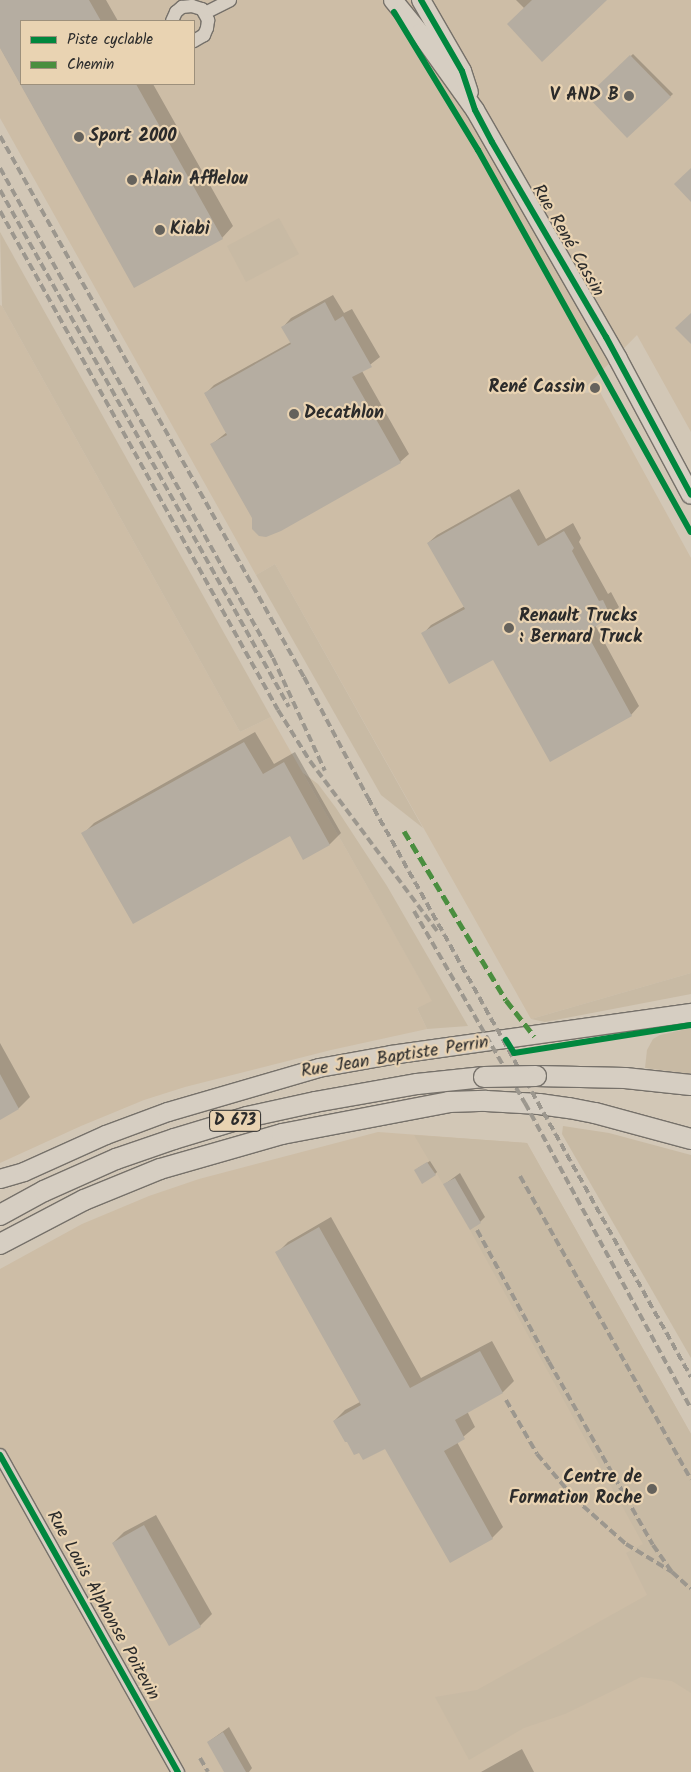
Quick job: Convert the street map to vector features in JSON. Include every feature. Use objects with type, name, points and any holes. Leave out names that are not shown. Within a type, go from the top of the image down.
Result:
[{"type":"main road","name":"Rue René Cassin","points":[[393,0],[420,33],[475,110],[618,359],[691,495]]},
{"type":"main road","name":"Rue René Cassin","points":[[421,0],[462,71],[475,110]]},
{"type":"main road","name":"Rue Jean Baptiste Perrin","points":[[0,1179],[24,1172],[106,1135],[168,1112],[319,1068],[391,1055],[691,1013]]},
{"type":"main road","name":"D 673","points":[[0,1215],[81,1174],[174,1139],[248,1117],[333,1098],[417,1084],[484,1077],[626,1078],[691,1085]]},
{"type":"main road","points":[[0,1244],[84,1200],[169,1167],[282,1134],[449,1102],[486,1101],[569,1108],[604,1115],[691,1139]]},
{"type":"main road","name":"Rue Jean Baptiste Perrin","points":[[0,1189],[24,1172]]},
{"type":"street","points":[[205,14],[230,0]]},
{"type":"street","points":[[172,20],[176,12],[187,6],[197,7],[205,14],[208,28],[204,35],[195,40]]},
{"type":"street","name":"Rue Louis Alphonse Poitevin","points":[[0,1455],[178,1772]]},
{"type":"shaded area","points":[[0,0],[691,0],[691,432],[637,335],[580,393],[600,392],[691,558],[691,973],[531,1019],[275,564],[256,575],[0,118]]},
{"type":"shaded area","points":[[279,218],[299,254],[246,282],[227,246]]},
{"type":"shaded area","points":[[0,232],[271,717],[240,732],[2,306]]},
{"type":"shaded area","points":[[0,305],[240,732],[271,717],[433,1002],[417,1008],[427,1029],[331,1050],[185,1087],[144,1100],[0,1163]]},
{"type":"shaded area","points":[[275,564],[423,828],[381,795],[256,575]]},
{"type":"shaded area","points":[[303,773],[318,784],[336,808],[387,886],[468,1026],[427,1029],[417,1008],[432,1001]]},
{"type":"shaded area","points":[[691,973],[691,994],[545,1022],[531,1019]]},
{"type":"shaded area","points":[[691,1028],[691,1074],[645,1068],[647,1050],[653,1039],[660,1035]]},
{"type":"shaded area","points":[[563,1126],[609,1133],[691,1155],[691,1358],[562,1134]]},
{"type":"shaded area","points":[[378,1132],[527,1143],[691,1434],[691,1772],[0,1772],[0,1269],[82,1224],[149,1196],[199,1179]]},
{"type":"shaded area","name":"Centre de Formation Roche","points":[[414,1135],[527,1143],[691,1434],[691,1693],[672,1681],[641,1677],[565,1714],[524,1728],[469,1760],[435,1697],[477,1690],[647,1595],[626,1553],[643,1544],[470,1230]]},
{"type":"building","points":[[0,0],[89,0],[100,20],[20,20],[20,84],[0,48]]},
{"type":"building","points":[[532,0],[607,0],[542,62],[507,24]]},
{"type":"building","name":"V AND B","points":[[630,55],[671,97],[627,138],[587,96]]},
{"type":"building","points":[[21,85],[137,85],[223,239],[134,288]]},
{"type":"building","points":[[691,168],[691,202],[674,184]]},
{"type":"building","name":"Decathlon","points":[[325,302],[335,321],[343,316],[372,367],[352,377],[401,463],[281,531],[266,537],[259,536],[252,529],[252,518],[210,444],[227,435],[204,393],[291,344],[281,327]]},
{"type":"building","points":[[691,313],[691,344],[675,328]]},
{"type":"building","name":"Renault Trucks : Bernard Truck","points":[[510,496],[538,546],[564,531],[574,548],[572,551],[599,601],[603,600],[611,617],[586,632],[632,716],[550,762],[493,660],[449,684],[421,633],[465,609],[427,543]]},
{"type":"building","points":[[244,742],[263,774],[284,762],[330,845],[303,860],[290,836],[133,924],[81,833]]},
{"type":"building","points":[[0,1074],[19,1109],[0,1120]]},
{"type":"building","points":[[427,1162],[436,1175],[422,1184],[414,1170]]},
{"type":"building","points":[[455,1178],[481,1223],[470,1230],[443,1184]]},
{"type":"building","points":[[319,1227],[410,1388],[480,1351],[503,1393],[455,1420],[465,1439],[444,1451],[493,1539],[450,1563],[385,1449],[363,1460],[359,1453],[354,1455],[333,1421],[361,1405],[275,1252]]},
{"type":"building","points":[[144,1525],[201,1627],[169,1646],[112,1543]]},
{"type":"building","points":[[223,1732],[246,1772],[224,1772],[207,1742]]},
{"type":"railway","points":[[0,136],[304,677],[368,798],[691,1377]]},
{"type":"railway","points":[[0,168],[273,658],[325,771]]},
{"type":"railway","points":[[0,190],[289,707]]},
{"type":"railway","points":[[0,211],[278,710],[310,761],[438,932]]},
{"type":"railway","points":[[414,911],[525,1103],[691,1409]]},
{"type":"railway","points":[[520,1176],[691,1479]]},
{"type":"railway","points":[[477,1230],[549,1362],[653,1545],[672,1572]]},
{"type":"railway","points":[[506,1400],[537,1454],[574,1498],[626,1544],[672,1572],[691,1589]]},
{"type":"railway","points":[[200,1758],[208,1772]]},
{"type":"marked path","points":[[404,831],[506,1000],[534,1036]]},
{"type":"cycle path","points":[[421,0],[462,71],[475,110],[492,142],[606,337],[691,495]]},
{"type":"cycle path","points":[[394,12],[478,150],[691,532]]},
{"type":"cycle path","points":[[506,1040],[514,1053],[691,1025]]},
{"type":"cycle path","points":[[0,1455],[178,1772]]},
{"type":"place","name":"V AND B","points":[[629,96]]},
{"type":"place","name":"Sport 2000","points":[[79,137]]},
{"type":"place","name":"Alain Afflelou","points":[[132,180]]},
{"type":"place","name":"Kiabi","points":[[160,230]]},
{"type":"place","name":"René Cassin","points":[[595,388]]},
{"type":"place","name":"Decathlon","points":[[294,414]]},
{"type":"place","name":"Renault Trucks : Bernard Truck","points":[[509,628]]},
{"type":"place","name":"Centre de Formation Roche","points":[[652,1489]]}]
